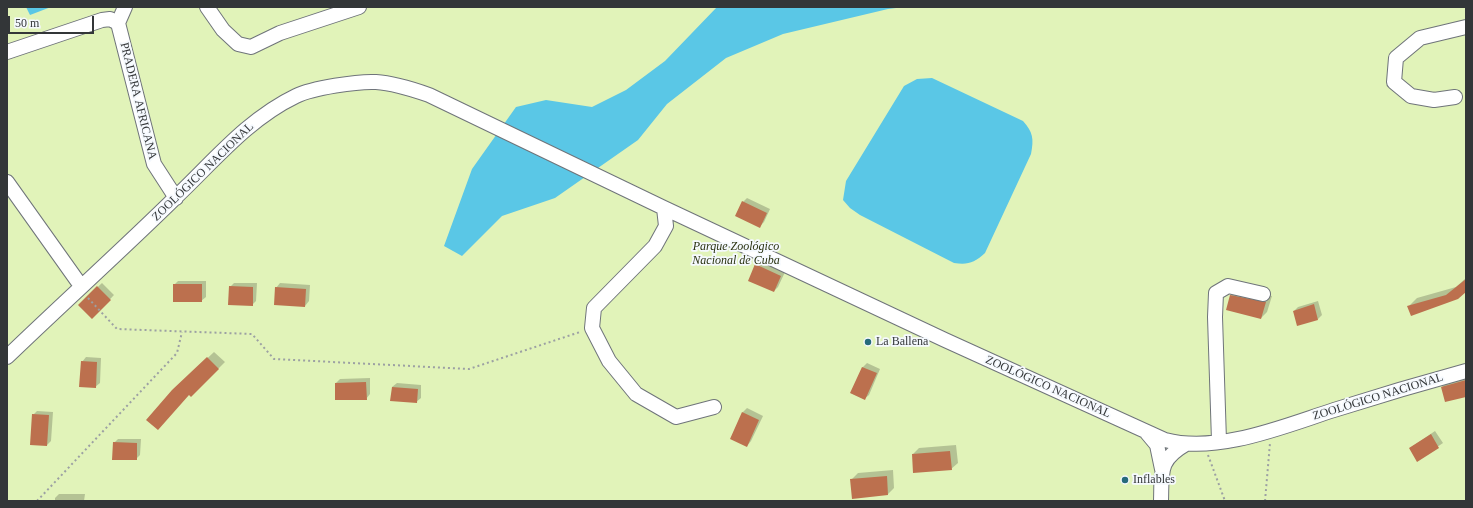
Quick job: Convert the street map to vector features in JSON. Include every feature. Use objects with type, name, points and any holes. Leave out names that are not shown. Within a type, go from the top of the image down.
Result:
[{"type":"street","points":[[7,52],[102,20],[110,19],[118,23],[125,7]]},
{"type":"street","points":[[207,7],[223,30],[238,44],[251,47],[280,33],[359,7]]},
{"type":"street","name":"PRADERA AFRICANA","points":[[118,23],[154,164],[176,198]]},
{"type":"street","points":[[1455,96],[1434,100],[1411,96],[1394,82],[1396,58],[1420,38],[1466,27]]},
{"type":"street","name":"ZOOLÓGICO NACIONAL","points":[[7,357],[176,198],[247,127],[272,109],[297,95],[330,87],[375,82],[406,87],[429,95],[649,201],[945,340],[1165,440],[1186,444],[1203,443],[1272,430],[1424,382],[1466,371]]},
{"type":"street","points":[[7,182],[81,286]]},
{"type":"street","points":[[664,208],[666,226],[655,246],[594,308],[592,328],[608,361],[636,394],[676,417],[714,407]]},
{"type":"street","points":[[1218,441],[1215,324],[1216,293],[1228,286],[1263,294]]},
{"type":"street","points":[[1143,430],[1157,444],[1162,468],[1161,501]]},
{"type":"street","points":[[1162,468],[1172,453],[1186,444]]},
{"type":"path","points":[[81,286],[86,297],[117,329],[252,334],[274,359],[469,369],[592,328]]},
{"type":"path","points":[[37,501],[177,353],[182,332]]},
{"type":"path","points":[[1265,501],[1272,430]]},
{"type":"path","points":[[1203,443],[1225,501]]},
{"type":"green space","name":"Parque Zoológico Nacional de Cuba","points":[[7,7],[1466,7],[1466,501],[7,501]]},
{"type":"water","points":[[26,7],[51,7],[30,15]]},
{"type":"water","points":[[717,7],[904,7],[888,9],[783,34],[726,58],[667,104],[638,140],[555,198],[502,216],[462,256],[444,246],[472,169],[516,107],[546,100],[592,107],[626,90],[665,61]]},
{"type":"water","points":[[932,78],[1023,121],[1031,132],[1032,136],[1031,154],[985,253],[974,261],[963,264],[954,263],[860,215],[850,208],[843,200],[846,181],[904,86],[917,79]]},
{"type":"building","points":[[742,201],[767,213],[760,228],[735,216]]},
{"type":"building","points":[[755,264],[781,276],[774,292],[748,281]]},
{"type":"building","points":[[1466,279],[1466,292],[1458,299],[1411,316],[1407,306],[1446,295]]},
{"type":"building","points":[[173,284],[202,284],[202,302],[173,302]]},
{"type":"building","points":[[97,286],[111,300],[92,319],[78,305]]},
{"type":"building","points":[[229,286],[253,287],[253,306],[228,305]]},
{"type":"building","points":[[275,287],[306,289],[305,307],[274,305]]},
{"type":"building","points":[[1230,295],[1266,302],[1261,319],[1226,310]]},
{"type":"building","points":[[1314,304],[1318,320],[1297,326],[1293,311]]},
{"type":"building","points":[[207,357],[219,369],[191,397],[189,395],[158,430],[146,420],[172,390]]},
{"type":"building","points":[[81,361],[97,362],[96,388],[79,387]]},
{"type":"building","points":[[862,367],[877,373],[865,400],[850,393]]},
{"type":"building","points":[[1466,380],[1466,397],[1445,402],[1441,387]]},
{"type":"building","points":[[366,382],[367,400],[335,400],[335,383]]},
{"type":"building","points":[[392,387],[418,389],[417,403],[390,401]]},
{"type":"building","points":[[742,412],[759,420],[747,447],[730,439]]},
{"type":"building","points":[[32,414],[49,415],[47,446],[30,445]]},
{"type":"building","points":[[1431,434],[1439,448],[1417,462],[1409,448]]},
{"type":"building","points":[[113,442],[137,443],[137,460],[112,460]]},
{"type":"building","points":[[950,451],[952,470],[913,473],[912,454]]},
{"type":"building","points":[[887,476],[888,495],[852,499],[850,479]]},
{"type":"place","name":"La Ballena","points":[[868,342]]},
{"type":"place","name":"Inflables","points":[[1125,480]]}]
